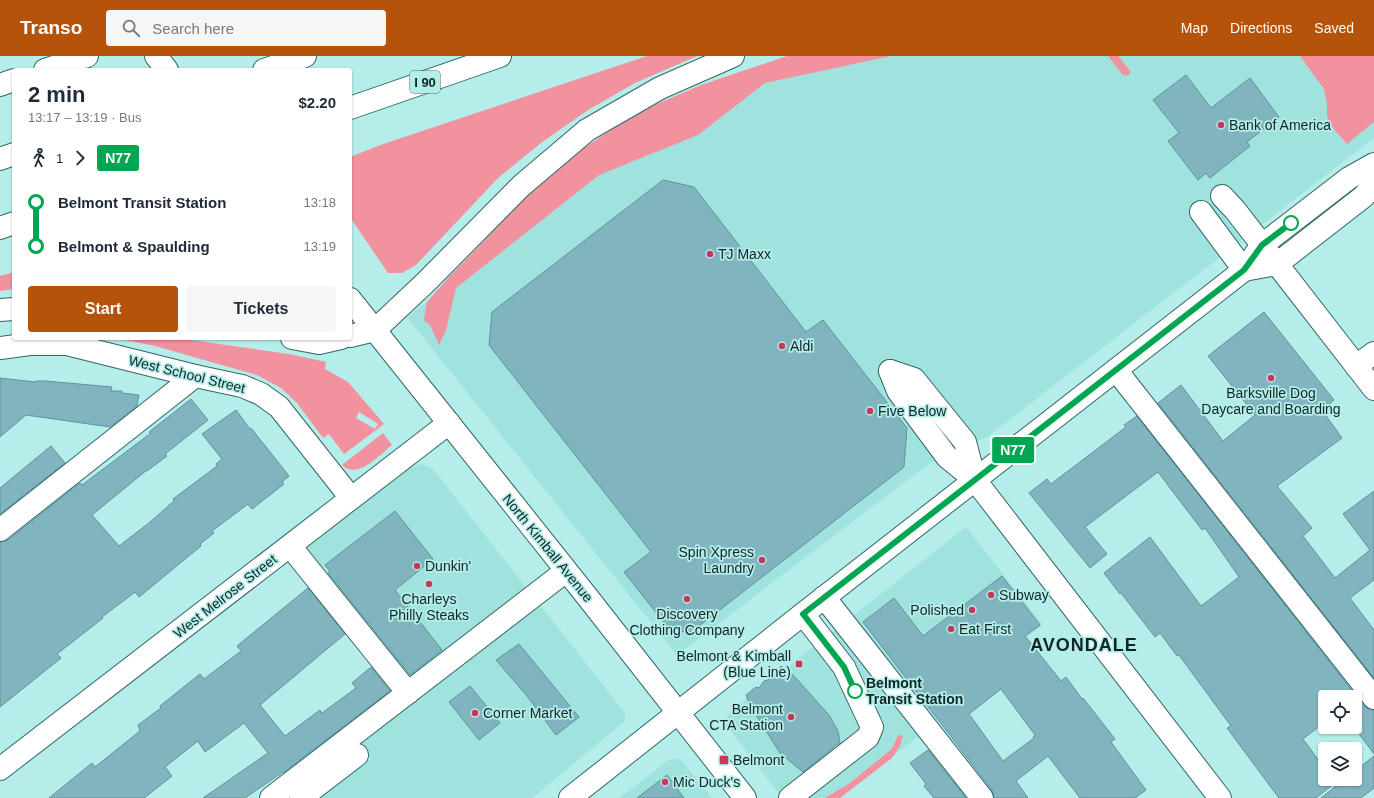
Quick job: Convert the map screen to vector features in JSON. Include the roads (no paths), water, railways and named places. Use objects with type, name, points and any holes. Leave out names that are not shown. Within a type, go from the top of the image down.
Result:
[{"type":"main road","points":[[51,68],[87,56]]},
{"type":"main road","points":[[156,56],[165,68]]},
{"type":"main road","name":"I 90","points":[[352,107],[500,56]]},
{"type":"main road","points":[[352,336],[375,330],[426,282],[521,186],[587,130],[660,88],[733,56]]},
{"type":"main road","points":[[270,68],[302,57]]},
{"type":"main road","points":[[0,85],[12,81]]},
{"type":"main road","points":[[0,158],[12,155]]},
{"type":"main road","points":[[570,798],[824,597],[1244,270],[1262,245],[1349,178],[1374,164]]},
{"type":"main road","points":[[1244,270],[1277,264],[1363,197],[1374,185]]},
{"type":"main road","points":[[1222,196],[1374,389]]},
{"type":"main road","points":[[1201,212],[1244,270]]},
{"type":"main road","points":[[0,228],[12,224]]},
{"type":"main road","name":"North Kimball Avenue","points":[[352,301],[679,713],[744,798]]},
{"type":"main road","points":[[0,310],[12,310]]},
{"type":"main road","points":[[303,340],[319,343],[332,340]]},
{"type":"main road","name":"West School Street","points":[[0,348],[30,344],[67,344],[195,376],[242,386],[261,394],[279,407],[351,498]]},
{"type":"main road","points":[[1356,366],[1374,353]]},
{"type":"main road","points":[[1116,370],[1374,698]]},
{"type":"main road","points":[[975,480],[965,442],[914,379],[890,371],[898,391],[947,457],[975,480],[1220,798]]},
{"type":"main road","points":[[0,530],[195,376]]},
{"type":"main road","name":"West Melrose Street","points":[[0,770],[449,423]]},
{"type":"main road","points":[[290,546],[408,693]]},
{"type":"main road","points":[[271,798],[566,571]]},
{"type":"main road","points":[[824,597],[982,798]]},
{"type":"main road","points":[[790,798],[868,737],[872,727],[844,667],[803,614]]},
{"type":"main road","points":[[301,798],[357,755]]},
{"type":"place","name":"Bank of America","points":[[1221,125]]},
{"type":"place","name":"TJ Maxx","points":[[710,254]]},
{"type":"place","name":"Aldi","points":[[782,346]]},
{"type":"place","name":"Barksville Dog Daycare and Boarding","points":[[1271,378]]},
{"type":"place","name":"Five Below","points":[[870,411]]},
{"type":"place","name":"Spin Xpress Laundry","points":[[762,560]]},
{"type":"place","name":"Dunkin'","points":[[417,566]]},
{"type":"place","name":"Charleys Philly Steaks","points":[[429,584]]},
{"type":"place","name":"Subway","points":[[991,595]]},
{"type":"place","name":"Discovery Clothing Company","points":[[687,599]]},
{"type":"place","name":"Polished","points":[[972,610]]},
{"type":"place","name":"Eat First","points":[[951,629]]},
{"type":"place","name":"Belmont & Kimball (Blue Line)","points":[[799,664]]},
{"type":"place","name":"Belmont Transit Station","points":[[855,691]]},
{"type":"place","name":"Corner Market","points":[[475,713]]},
{"type":"place","name":"Belmont CTA Station","points":[[791,717]]},
{"type":"place","name":"Belmont","points":[[724,760]]},
{"type":"place","name":"Mic Duck's","points":[[665,782]]},
{"type":"district","name":"AVONDALE","points":[[1084,645]]}]
